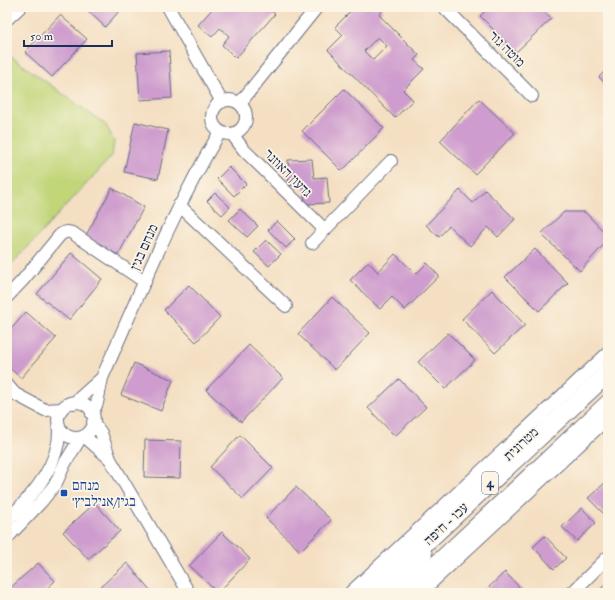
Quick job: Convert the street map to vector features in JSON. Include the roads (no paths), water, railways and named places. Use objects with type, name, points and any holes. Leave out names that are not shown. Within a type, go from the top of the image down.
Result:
[{"type":"highway","name":"עכו - חיפה","points":[[372,593],[608,373]]},
{"type":"highway","name":"עכו - חיפה","points":[[416,593],[608,414]]},
{"type":"street","points":[[7,19],[20,7]]},
{"type":"street","points":[[168,7],[222,102]]},
{"type":"street","points":[[240,104],[316,7]]},
{"type":"street","name":"מוטה גור","points":[[444,7],[532,96]]},
{"type":"street","points":[[235,100],[240,104],[247,115],[244,127],[240,131],[226,133],[214,126],[212,114],[214,109],[222,102],[235,100]]},
{"type":"street","name":"מנחם בגין","points":[[93,418],[102,378],[179,205],[204,159],[226,133]]},
{"type":"street","name":"גדעון האוזנר","points":[[226,133],[325,230]]},
{"type":"street","points":[[312,243],[391,161]]},
{"type":"street","points":[[179,205],[286,306]]},
{"type":"street","points":[[7,297],[24,280],[64,232],[74,234],[145,282]]},
{"type":"street","points":[[350,593],[608,353]]},
{"type":"street","name":"מנחם בגין","points":[[74,403],[102,378]]},
{"type":"street","name":"מטרונית","points":[[385,593],[608,383]]},
{"type":"street","points":[[7,385],[15,394],[45,410],[62,409]]},
{"type":"street","name":"מטרונית","points":[[402,593],[608,400]]},
{"type":"street","points":[[7,520],[38,487],[52,461],[58,444],[59,415],[62,409],[66,405],[74,403],[84,404],[89,408],[101,433],[110,459],[189,593]]},
{"type":"street","points":[[7,538],[41,502],[56,483],[82,436],[92,428],[93,418]]},
{"type":"street","points":[[59,425],[63,432],[68,436],[82,436],[110,459]]},
{"type":"street","points":[[572,593],[608,557]]},
{"type":"place","name":"מנחם בגין/אנילביץ׳","points":[[64,493]]}]
